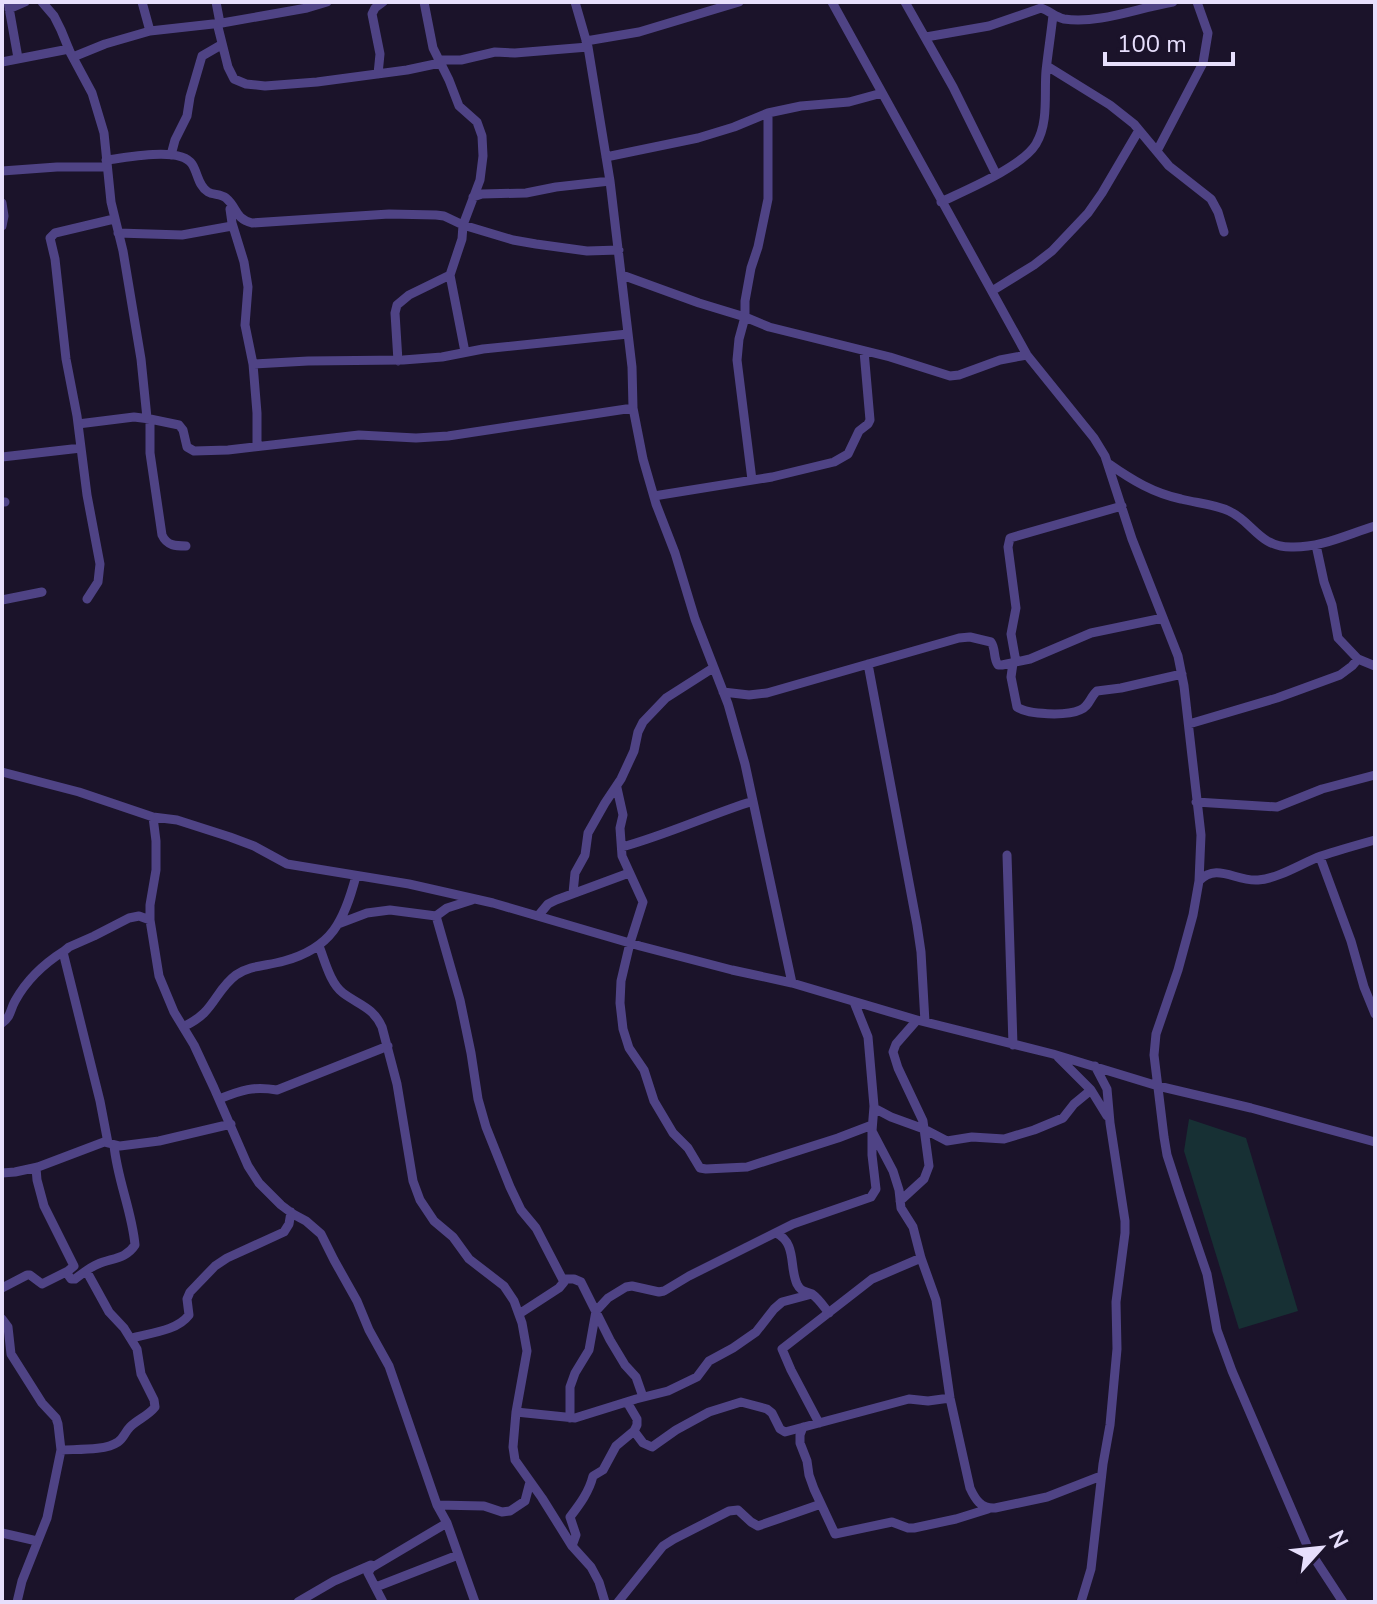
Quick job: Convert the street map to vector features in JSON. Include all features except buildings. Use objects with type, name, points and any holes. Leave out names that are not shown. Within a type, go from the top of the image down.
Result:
[{"type":"street","points":[[18,58],[8,6],[25,2]]},
{"type":"street","points":[[42,2],[54,16],[92,93],[104,133],[114,219],[123,251],[141,359],[162,535],[173,545],[186,546]]},
{"type":"street","points":[[142,2],[150,31]]},
{"type":"street","points":[[216,2],[221,45],[234,79],[265,86],[407,70],[439,61],[461,60],[495,52],[515,53],[587,44],[739,2]]},
{"type":"street","points":[[2,62],[71,53],[150,31],[218,23],[327,2]]},
{"type":"street","points":[[378,74],[380,54],[372,14],[383,2]]},
{"type":"street","points":[[424,2],[433,48],[459,106],[477,122],[481,130],[483,156],[480,180],[463,225],[462,239],[450,275],[465,352]]},
{"type":"street","points":[[575,2],[587,44],[610,181],[632,367],[633,408],[643,459],[733,719],[792,983]]},
{"type":"street","points":[[698,2],[701,14]]},
{"type":"street","points":[[832,2],[1027,355],[1094,438],[1109,464],[1151,592],[1178,656],[1201,835],[1199,881],[1193,915],[1156,1034],[1154,1055],[1167,1155],[1207,1274],[1223,1348],[1309,1550],[1343,1602]]},
{"type":"street","points":[[905,2],[953,87],[996,174]]},
{"type":"street","points":[[926,37],[989,26],[1041,8],[1059,18],[1092,20],[1141,5],[1173,2]]},
{"type":"street","points":[[1157,151],[1203,63],[1208,33],[1197,2]]},
{"type":"street","points":[[941,202],[1018,162],[1036,144],[1045,110],[1053,15]]},
{"type":"street","points":[[171,155],[187,116],[202,56],[221,45]]},
{"type":"street","points":[[1047,66],[1110,105],[1139,130],[1169,166],[1211,199],[1224,232]]},
{"type":"street","points":[[606,157],[698,138],[768,113],[801,106],[849,102],[882,93]]},
{"type":"street","points":[[752,480],[737,360],[751,268],[768,199],[768,113]]},
{"type":"street","points":[[992,291],[1052,251],[1088,213],[1139,130]]},
{"type":"street","points":[[2,171],[171,155],[187,158],[201,185],[208,192],[223,196],[237,216],[252,223],[406,214],[444,216],[513,240],[568,250],[619,250]]},
{"type":"street","points":[[473,197],[610,181]]},
{"type":"street","points":[[2,203],[2,226]]},
{"type":"street","points":[[229,203],[232,226],[247,276],[245,325],[253,364],[257,446]]},
{"type":"street","points":[[87,599],[98,582],[100,564],[66,359],[50,238],[55,233],[114,219]]},
{"type":"street","points":[[118,233],[182,235],[232,226]]},
{"type":"street","points":[[398,361],[397,305],[409,295],[450,275]]},
{"type":"street","points":[[622,275],[769,327],[890,357],[950,376],[1027,355]]},
{"type":"street","points":[[253,364],[398,361],[628,334]]},
{"type":"street","points":[[654,496],[772,477],[834,462],[848,454],[859,431],[870,420],[864,351]]},
{"type":"street","points":[[78,424],[149,418],[179,425],[187,447],[194,451],[359,435],[448,436],[633,408]]},
{"type":"street","points":[[2,457],[81,448]]},
{"type":"street","points":[[1109,464],[1149,490],[1230,511],[1269,542],[1292,547],[1316,545],[1375,526]]},
{"type":"street","points":[[1122,506],[1010,538],[1008,547],[1016,614],[1011,634],[1015,662],[1011,677],[1017,707],[1041,714],[1080,711],[1097,691],[1182,674]]},
{"type":"street","points":[[1316,545],[1338,638],[1358,659],[1375,666]]},
{"type":"street","points":[[2,600],[42,592]]},
{"type":"street","points":[[723,692],[749,695],[767,693],[959,638],[991,642],[998,665],[1052,651],[1091,633],[1163,618]]},
{"type":"street","points":[[1189,724],[1277,698],[1340,675],[1358,659]]},
{"type":"street","points":[[868,664],[921,952],[921,1021],[896,1044],[893,1052],[918,1110],[929,1166],[924,1179],[900,1201]]},
{"type":"street","points":[[573,893],[575,873],[585,855],[588,833],[617,788],[643,722],[666,698],[713,668]]},
{"type":"street","points":[[2,772],[230,837],[287,864],[409,884],[476,900],[1375,1142]]},
{"type":"street","points":[[1196,802],[1277,807],[1322,789],[1375,775]]},
{"type":"street","points":[[617,788],[623,815],[620,828],[624,862],[643,902],[623,969],[619,996],[623,1029],[627,1043],[644,1070],[654,1101],[678,1139],[700,1168],[747,1167],[872,1128]]},
{"type":"street","points":[[622,847],[753,801]]},
{"type":"street","points":[[153,817],[156,870],[150,920],[159,976],[231,1124],[242,1155],[259,1183],[321,1234],[357,1301],[389,1366],[437,1505],[447,1523],[475,1602]]},
{"type":"street","points":[[1199,881],[1213,872],[1260,880],[1375,840]]},
{"type":"street","points":[[1007,855],[1013,1045]]},
{"type":"street","points":[[1320,857],[1375,1014]]},
{"type":"street","points":[[538,916],[548,904],[629,873]]},
{"type":"street","points":[[183,1027],[203,1014],[220,989],[236,975],[247,969],[284,961],[319,946],[346,911],[356,876]]},
{"type":"street","points":[[338,924],[367,913],[390,910],[436,916],[447,908],[476,900]]},
{"type":"street","points":[[2,1023],[9,1018],[15,1002],[35,975],[69,947],[129,918],[139,916],[150,920]]},
{"type":"street","points":[[436,916],[460,1000],[486,1127],[521,1210],[536,1228],[563,1279],[559,1288],[519,1314]]},
{"type":"street","points":[[319,946],[341,992],[364,1004],[380,1021],[397,1084],[413,1181],[420,1200],[434,1221],[453,1237],[469,1259],[504,1286],[514,1301],[527,1351],[516,1412],[514,1455],[572,1546],[595,1574],[605,1602]]},
{"type":"street","points":[[64,951],[135,1245],[127,1254],[96,1265],[72,1280],[66,1272]]},
{"type":"street","points":[[570,1418],[570,1387],[589,1350],[596,1311],[608,1298],[632,1286],[664,1291],[793,1224],[874,1195],[874,1108],[868,1037],[854,1002]]},
{"type":"street","points":[[219,1099],[242,1090],[261,1087],[279,1089],[388,1046]]},
{"type":"street","points":[[1056,1055],[1091,1090],[1109,1119]]},
{"type":"street","points":[[1081,1602],[1091,1569],[1110,1425],[1117,1349],[1116,1302],[1125,1233],[1107,1089],[1095,1066]]},
{"type":"street","points":[[874,1108],[947,1141],[972,1137],[1004,1139],[1063,1118],[1091,1090]]},
{"type":"street","points":[[2,1173],[36,1168],[99,1143],[174,1139],[231,1124]]},
{"type":"street","points":[[872,1128],[893,1171],[901,1208],[913,1227],[936,1300],[950,1398],[970,1488],[975,1498],[988,1509]]},
{"type":"street","points":[[2,1288],[27,1275],[42,1284],[73,1268],[74,1263],[44,1206],[36,1168]]},
{"type":"street","points":[[131,1338],[164,1330],[184,1321],[189,1315],[187,1299],[190,1292],[206,1274],[227,1258],[284,1232],[291,1212]]},
{"type":"street","points":[[776,1233],[786,1241],[799,1287],[812,1294],[829,1313]]},
{"type":"street","points":[[819,1423],[783,1348],[872,1279],[921,1258]]},
{"type":"street","points":[[61,1450],[112,1445],[154,1409],[154,1400],[141,1374],[137,1349],[109,1312],[87,1272]]},
{"type":"street","points":[[563,1279],[581,1282],[619,1356],[636,1377],[643,1397]]},
{"type":"street","points":[[516,1412],[570,1418],[585,1416],[668,1391],[697,1377],[709,1361],[756,1332],[782,1302],[812,1294]]},
{"type":"street","points":[[2,1319],[8,1327],[11,1354],[42,1403],[56,1418],[61,1450],[50,1505],[17,1602]]},
{"type":"street","points":[[634,1431],[643,1443],[654,1446],[709,1412],[741,1402],[772,1413],[782,1431],[909,1399],[928,1401],[950,1398]]},
{"type":"street","points":[[572,1546],[576,1535],[570,1517],[592,1485],[593,1476],[605,1468],[621,1440],[634,1431],[637,1419],[627,1402]]},
{"type":"street","points":[[803,1427],[800,1443],[814,1489],[833,1532],[837,1534],[892,1522],[914,1528],[956,1519],[1047,1497],[1101,1476]]},
{"type":"street","points":[[437,1505],[484,1506],[499,1512],[510,1511],[525,1501],[530,1482]]},
{"type":"street","points":[[618,1602],[663,1546],[729,1511],[738,1510],[758,1526],[821,1504]]},
{"type":"street","points":[[298,1602],[447,1523]]},
{"type":"street","points":[[2,1533],[37,1541]]},
{"type":"street","points":[[376,1587],[458,1555]]},
{"type":"street","points":[[378,1562],[368,1573],[383,1602]]},
{"type":"green space","points":[[1189,1119],[1246,1138],[1298,1311],[1239,1329],[1184,1151]]}]
